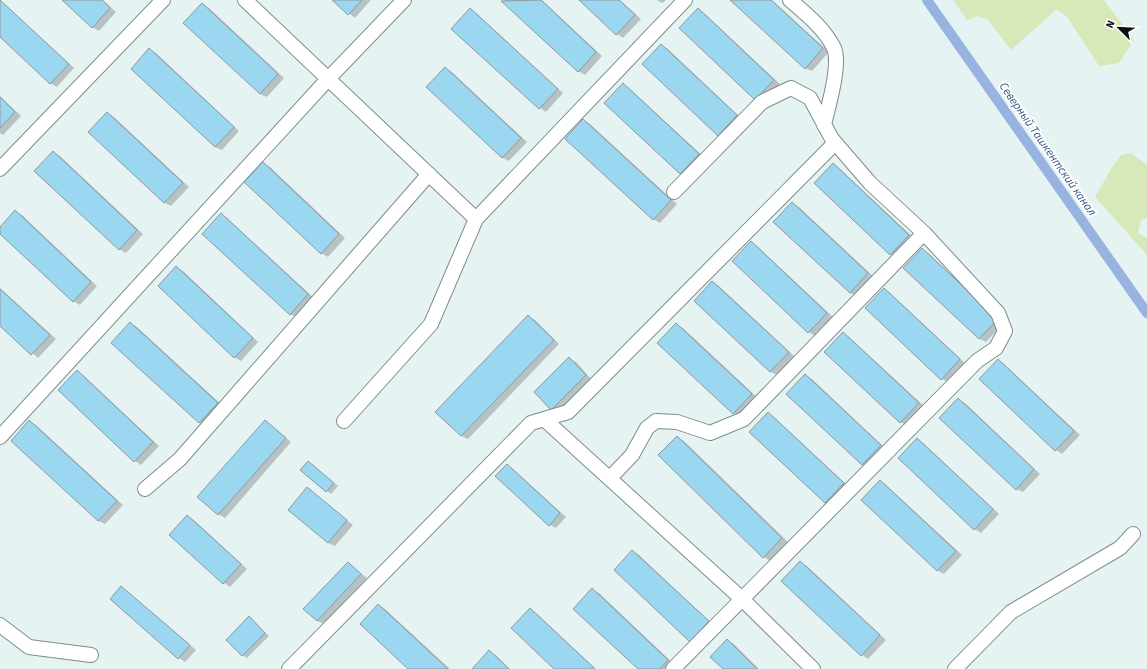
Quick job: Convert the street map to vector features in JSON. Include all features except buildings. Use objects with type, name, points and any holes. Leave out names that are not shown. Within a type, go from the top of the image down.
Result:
[{"type":"street","points":[[0,169],[163,0]]},
{"type":"street","points":[[244,0],[476,219]]},
{"type":"street","points":[[0,437],[328,79],[404,0]]},
{"type":"street","points":[[344,421],[430,324],[476,219],[685,0]]},
{"type":"street","points":[[790,0],[819,26],[834,50],[835,78],[824,125]]},
{"type":"street","points":[[673,669],[977,361],[996,348],[1005,331],[998,313],[924,233],[870,183],[835,143],[810,98],[791,88],[762,102],[674,192]]},
{"type":"street","points":[[289,669],[531,423],[568,412],[835,143]]},
{"type":"street","points":[[145,489],[180,459],[429,174]]},
{"type":"street","points":[[610,478],[632,454],[647,428],[656,421],[677,422],[710,433],[744,419],[924,233]]},
{"type":"street","points":[[544,419],[742,599],[813,669]]},
{"type":"street","points":[[955,669],[1011,612],[1120,548],[1133,534]]},
{"type":"street","points":[[0,625],[30,647],[91,655]]},
{"type":"green space","points":[[953,0],[1104,0],[1134,40],[1119,63],[1099,66],[1067,17],[1057,9],[1011,50],[988,20],[978,16],[967,20]]},
{"type":"green space","points":[[1131,153],[1147,165],[1147,218],[1141,220],[1138,233],[1147,238],[1147,255],[1095,197],[1121,155]]},
{"type":"waterway","name":"Северный Ташкентский канал","points":[[927,0],[1147,313]]}]
